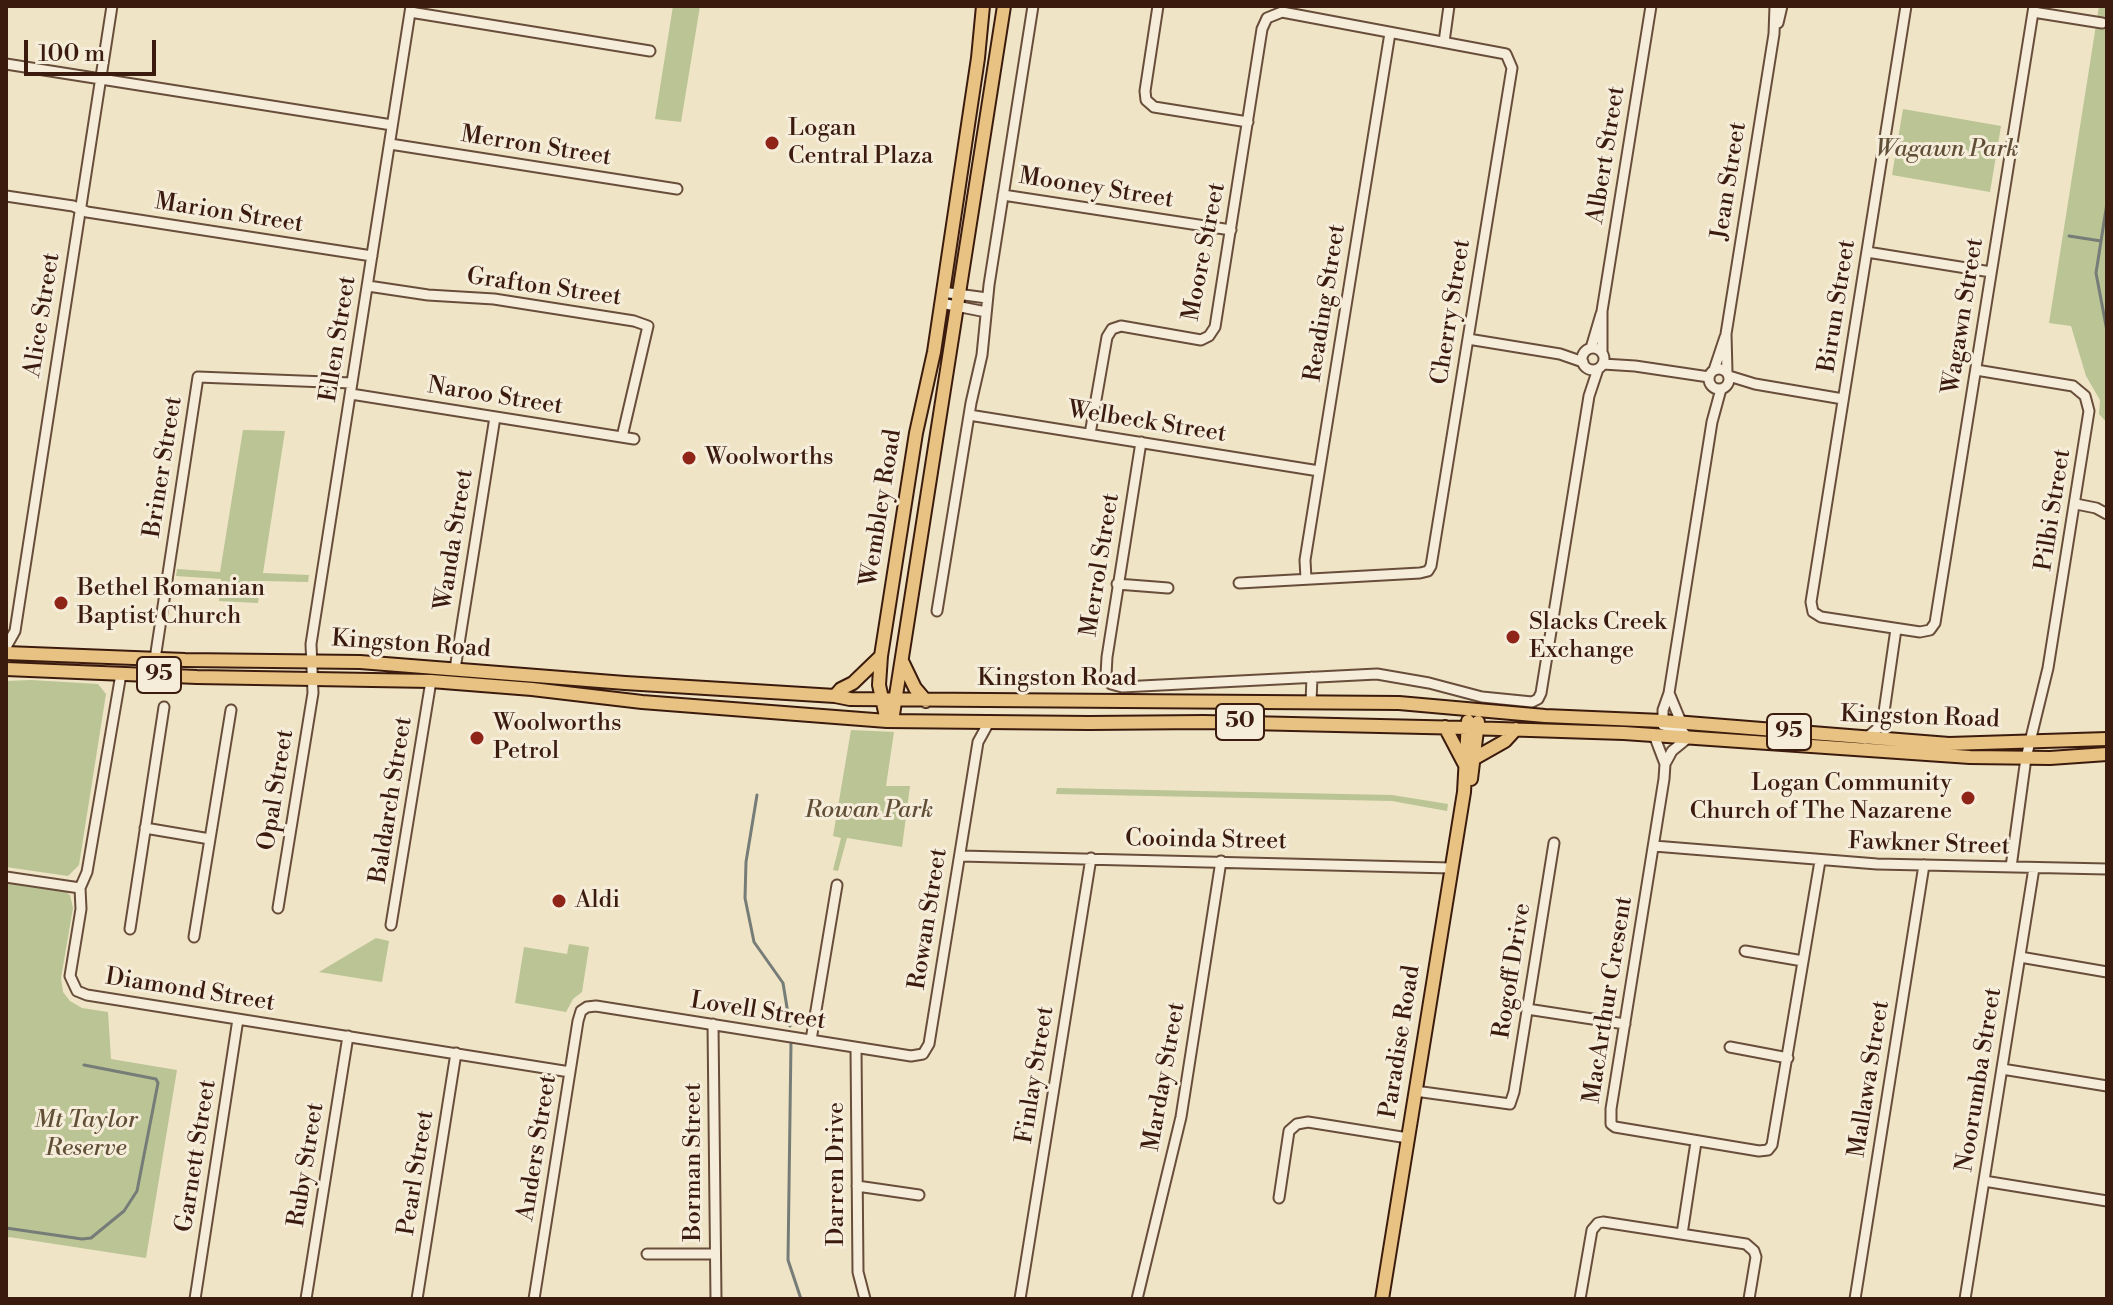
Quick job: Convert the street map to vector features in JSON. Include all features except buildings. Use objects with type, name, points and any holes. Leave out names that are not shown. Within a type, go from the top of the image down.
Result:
[{"type":"main road","name":"Wembley Road","points":[[890,721],[889,700],[879,677],[881,656],[916,433],[934,352],[983,6]]},
{"type":"main road","name":"Wembley Road","points":[[889,700],[902,661],[1004,6]]},
{"type":"main road","name":"Kingston Road","points":[[6,653],[155,659],[311,660],[889,700],[1399,703],[1545,716],[1681,722],[1898,742],[2029,743],[2107,739]]},
{"type":"main road","points":[[835,696],[881,656]]},
{"type":"main road","points":[[902,661],[915,688],[926,701]]},
{"type":"main road","name":"Kingston Road","points":[[6,669],[431,681],[549,690],[642,702],[890,721],[1445,727],[1654,735],[1932,755],[2026,758],[2107,754]]},
{"type":"main road","name":"Paradise Road","points":[[1382,1299],[1470,762],[1474,710]]},
{"type":"main road","points":[[1445,727],[1470,762],[1505,741],[1516,729]]},
{"type":"street","name":"Alice Street","points":[[6,647],[15,631],[112,6]]},
{"type":"street","points":[[937,611],[969,415],[982,355],[987,298],[1033,6]]},
{"type":"street","points":[[1158,6],[1146,100],[1154,107],[1248,122]]},
{"type":"street","points":[[1390,33],[1444,42],[1449,6]]},
{"type":"street","name":"Albert Street","points":[[1538,699],[1589,396],[1602,361],[1602,311],[1651,6]]},
{"type":"street","name":"Jean Street","points":[[1774,34],[1775,6]]},
{"type":"street","name":"Jean Street","points":[[1662,721],[1664,700],[1669,693],[1774,34],[1782,6]]},
{"type":"street","name":"Birun Street","points":[[1896,629],[1821,617],[1813,612],[1811,602],[1906,6]]},
{"type":"street","points":[[411,9],[650,51]]},
{"type":"street","name":"Ellen Street","points":[[312,678],[311,644],[411,9]]},
{"type":"street","points":[[2033,9],[2102,23]]},
{"type":"street","name":"Wagawn Street","points":[[1896,629],[1920,632],[1930,630],[1935,623],[2033,9]]},
{"type":"street","name":"Moore Street","points":[[1090,434],[1107,337],[1112,329],[1121,326],[1201,340],[1209,336],[1215,327],[1262,29],[1267,18],[1282,12],[1390,33]]},
{"type":"street","name":"Reading Street","points":[[1306,579],[1305,560],[1390,33]]},
{"type":"street","name":"Cherry Street","points":[[1306,579],[1428,571],[1432,561],[1512,68],[1510,58],[1499,51],[1444,42]]},
{"type":"street","points":[[6,64],[392,125]]},
{"type":"street","name":"Merron Street","points":[[390,144],[677,189]]},
{"type":"street","name":"Mooney Street","points":[[1003,195],[1231,230]]},
{"type":"street","name":"Marion Street","points":[[6,196],[372,256]]},
{"type":"street","points":[[1867,252],[1991,272]]},
{"type":"street","name":"Grafton Street","points":[[368,286],[428,295],[494,299],[634,321],[648,326],[622,437]]},
{"type":"street","points":[[941,298],[959,301],[986,312]]},
{"type":"street","points":[[959,301],[987,298]]},
{"type":"street","name":"Albert Street","points":[[1589,396],[1586,358],[1602,311]]},
{"type":"street","points":[[1468,339],[1843,399]]},
{"type":"street","points":[[1586,358],[1602,361]]},
{"type":"street","name":"Pilbi Street","points":[[1976,370],[2073,386],[2085,396],[2089,411],[2048,668],[2026,758],[2011,867]]},
{"type":"street","name":"Naroo Street","points":[[198,377],[352,389],[495,417],[634,439]]},
{"type":"street","name":"Briner Street","points":[[155,659],[198,377]]},
{"type":"street","name":"Welbeck Street","points":[[969,415],[1319,471]]},
{"type":"street","name":"Wanda Street","points":[[455,669],[495,417]]},
{"type":"street","name":"Merrol Street","points":[[1141,442],[1106,666],[1106,677],[1111,684],[1125,687],[1377,674],[1497,700],[1527,703],[1538,699]]},
{"type":"street","points":[[2076,504],[2107,514]]},
{"type":"street","points":[[1239,583],[1306,579]]},
{"type":"street","points":[[1117,584],[1168,588]]},
{"type":"street","points":[[1865,739],[1877,729],[1884,712],[1896,629]]},
{"type":"street","points":[[15,631],[26,653]]},
{"type":"street","name":"Diamond Street","points":[[121,674],[87,872],[80,888],[81,909],[70,976],[77,991],[570,1072]]},
{"type":"street","points":[[1311,702],[1312,677]]},
{"type":"street","name":"Opal Street","points":[[278,908],[313,693],[312,678]]},
{"type":"street","name":"Baldarch Street","points":[[391,925],[431,681]]},
{"type":"street","points":[[1669,693],[1681,722]]},
{"type":"street","points":[[130,929],[164,707]]},
{"type":"street","points":[[194,937],[231,710]]},
{"type":"street","points":[[1884,712],[1888,729],[1898,742]]},
{"type":"street","points":[[1662,721],[1667,728],[1682,731],[1688,738],[1672,751],[1665,764]]},
{"type":"street","name":"Rowan Street","points":[[972,722],[978,742]]},
{"type":"street","name":"Rowan Street","points":[[923,1054],[929,1044],[978,742],[989,722]]},
{"type":"street","name":"MacArthur Cresent","points":[[1654,735],[1665,764],[1611,1124],[1622,1129],[1696,1142],[1768,1150],[1776,1132],[1820,861]]},
{"type":"street","points":[[145,828],[210,839]]},
{"type":"street","name":"Rogoff Drive","points":[[1415,1091],[1510,1104],[1554,843]]},
{"type":"street","name":"Fawkner Street","points":[[1654,846],[1820,861],[2107,869]]},
{"type":"street","name":"Cooinda Street","points":[[960,856],[1451,868]]},
{"type":"street","name":"Finlay Street","points":[[1020,1299],[1091,858]]},
{"type":"street","name":"Marday Street","points":[[1137,1299],[1181,1117],[1221,861]]},
{"type":"street","name":"Mallawa Street","points":[[1855,1299],[1924,865]]},
{"type":"street","name":"Noorumba Street","points":[[1965,1299],[2034,868]]},
{"type":"street","points":[[6,877],[80,888]]},
{"type":"street","points":[[811,1040],[837,885]]},
{"type":"street","points":[[1745,951],[1803,961]]},
{"type":"street","points":[[2020,957],[2107,972]]},
{"type":"street","name":"Lovell Street","points":[[587,1007],[911,1056],[923,1054]]},
{"type":"street","name":"Anders Street","points":[[534,1299],[578,1021],[581,1011],[587,1007]]},
{"type":"street","points":[[1527,1009],[1625,1024]]},
{"type":"street","name":"Garnett Street","points":[[195,1299],[238,1019]]},
{"type":"street","name":"Borman Street","points":[[713,1024],[716,1299]]},
{"type":"street","name":"Ruby Street","points":[[306,1299],[348,1036]]},
{"type":"street","points":[[1730,1047],[1788,1058]]},
{"type":"street","name":"Darren Drive","points":[[856,1048],[858,1272],[865,1299]]},
{"type":"street","name":"Pearl Street","points":[[417,1299],[456,1053]]},
{"type":"street","points":[[2002,1069],[2107,1086]]},
{"type":"street","points":[[1279,1198],[1289,1131],[1297,1124],[1308,1122],[1408,1138]]},
{"type":"street","points":[[1682,1234],[1696,1142]]},
{"type":"street","points":[[1984,1181],[2107,1201]]},
{"type":"street","points":[[857,1186],[919,1195]]},
{"type":"street","points":[[1580,1299],[1592,1230],[1598,1223],[1609,1222],[1750,1246],[1756,1257],[1749,1299]]},
{"type":"street","points":[[647,1254],[715,1254]]},
{"type":"green space","points":[[673,6],[700,6],[681,122],[655,119]]},
{"type":"green space","points":[[2099,6],[2107,6],[2107,423],[2099,414],[2100,400],[2086,376],[2071,326],[2049,323]]},
{"type":"green space","name":"Wagawn Park","points":[[1903,109],[2001,126],[1990,192],[1892,175]]},
{"type":"green space","points":[[243,430],[285,431],[263,573],[309,575],[308,582],[261,581],[258,603],[219,601],[221,579],[176,576],[177,569],[220,572]]},
{"type":"green space","points":[[6,681],[98,684],[106,694],[79,865],[68,876],[6,867]]},
{"type":"green space","name":"Rowan Park","points":[[851,730],[894,732],[886,786],[910,786],[902,847],[847,838],[838,871],[833,870],[841,838],[833,836]]},
{"type":"green space","points":[[1057,788],[1392,795],[1448,804],[1447,811],[1392,801],[1056,794]]},
{"type":"green space","name":"Mt Taylor Reserve","points":[[6,881],[64,890],[70,895],[73,908],[61,978],[63,992],[82,1008],[108,1012],[111,1059],[177,1070],[146,1258],[9,1237],[6,1240]]},
{"type":"green space","points":[[376,938],[389,941],[382,982],[319,972]]},
{"type":"green space","points":[[569,944],[589,947],[582,992],[573,999],[566,1012],[515,1003],[524,947],[567,954]]},
{"type":"waterway","points":[[2107,203],[2096,273],[2107,331]]},
{"type":"waterway","points":[[2069,236],[2101,241]]},
{"type":"waterway","points":[[757,795],[746,862],[745,898],[754,942],[783,983],[790,1026]]},
{"type":"waterway","points":[[791,1042],[788,1260],[801,1299]]},
{"type":"waterway","points":[[6,1228],[91,1238],[124,1211],[137,1191],[158,1083],[156,1079],[84,1065]]},
{"type":"place","name":"Logan Central Plaza","points":[[772,143]]},
{"type":"place","name":"Woolworths","points":[[689,458]]},
{"type":"place","name":"Bethel Romanian Baptist Church","points":[[61,603]]},
{"type":"place","name":"Slacks Creek Exchange","points":[[1513,637]]},
{"type":"place","name":"Woolworths Petrol","points":[[477,738]]},
{"type":"place","name":"Logan Community Church of The Nazarene","points":[[1968,798]]},
{"type":"place","name":"Aldi","points":[[559,901]]}]
